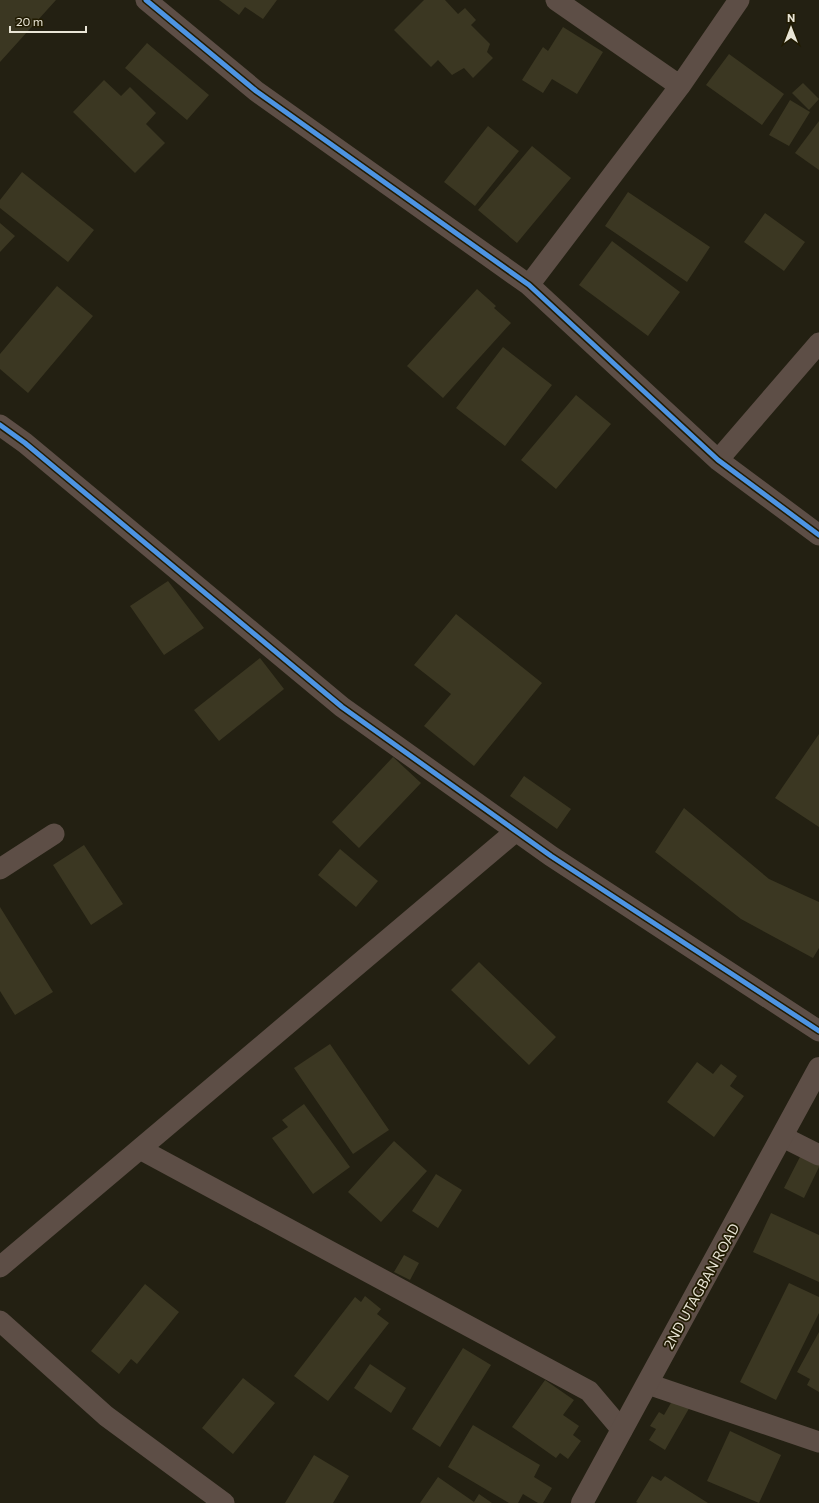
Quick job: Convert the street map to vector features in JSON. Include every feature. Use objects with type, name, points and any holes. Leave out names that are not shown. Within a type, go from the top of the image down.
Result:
[{"type":"street","points":[[146,0],[256,91],[529,285],[718,460],[819,535]]},
{"type":"street","points":[[556,0],[680,86]]},
{"type":"street","points":[[529,285],[680,86],[739,0]]},
{"type":"street","points":[[718,460],[819,343]]},
{"type":"street","points":[[0,425],[25,443],[342,707],[551,856],[819,1031]]},
{"type":"street","points":[[0,1267],[516,831]]},
{"type":"street","points":[[0,869],[54,834]]},
{"type":"street","name":"2ND UTAGBAN ROAD","points":[[582,1503],[783,1137],[819,1068]]},
{"type":"street","points":[[783,1137],[819,1155]]},
{"type":"street","points":[[140,1149],[589,1391],[622,1430]]},
{"type":"street","points":[[0,1321],[106,1416],[224,1503]]},
{"type":"street","points":[[648,1384],[819,1442]]},
{"type":"building","points":[[0,0],[56,0],[0,62]]},
{"type":"building","points":[[219,0],[277,0],[263,19],[245,7],[239,15]]},
{"type":"building","points":[[424,0],[445,0],[458,14],[465,8],[476,20],[471,25],[490,44],[487,52],[493,58],[473,78],[464,68],[452,75],[438,60],[431,67],[394,30]]},
{"type":"building","points":[[563,27],[603,52],[577,94],[552,79],[543,93],[522,80],[543,47],[548,51]]},
{"type":"building","points":[[147,43],[209,95],[187,120],[125,68]]},
{"type":"building","points":[[729,54],[784,94],[762,125],[706,85]]},
{"type":"building","points":[[104,80],[121,96],[130,87],[156,113],[146,124],[165,143],[135,173],[73,112]]},
{"type":"building","points":[[803,83],[819,99],[809,110],[792,93]]},
{"type":"building","points":[[790,100],[810,112],[789,146],[769,135]]},
{"type":"building","points":[[819,121],[819,170],[795,153]]},
{"type":"building","points":[[488,126],[519,151],[475,206],[444,182]]},
{"type":"building","points":[[532,146],[571,178],[517,243],[478,210]]},
{"type":"building","points":[[22,172],[94,230],[68,262],[0,208],[0,200]]},
{"type":"building","points":[[628,192],[710,247],[687,282],[605,226]]},
{"type":"building","points":[[765,213],[805,242],[784,271],[744,242]]},
{"type":"building","points":[[0,223],[15,236],[0,252]]},
{"type":"building","points":[[612,241],[680,292],[648,336],[579,285]]},
{"type":"building","points":[[57,286],[93,316],[28,393],[0,369],[0,354]]},
{"type":"building","points":[[477,289],[496,306],[494,308],[511,323],[443,398],[407,366]]},
{"type":"building","points":[[503,347],[552,385],[505,446],[456,408]]},
{"type":"building","points":[[576,395],[611,424],[556,489],[521,460]]},
{"type":"building","points":[[168,581],[204,628],[164,655],[130,606]]},
{"type":"building","points":[[456,614],[542,683],[474,766],[424,726],[451,694],[414,665]]},
{"type":"building","points":[[260,658],[284,689],[219,741],[194,710]]},
{"type":"building","points":[[819,734],[819,827],[775,798]]},
{"type":"building","points":[[393,757],[421,783],[359,848],[332,822]]},
{"type":"building","points":[[524,776],[571,809],[557,829],[510,796]]},
{"type":"building","points":[[684,808],[769,879],[819,902],[819,948],[813,958],[741,919],[655,852]]},
{"type":"building","points":[[84,845],[123,904],[91,925],[53,865]]},
{"type":"building","points":[[340,849],[378,881],[356,907],[318,875]]},
{"type":"building","points":[[0,907],[53,992],[15,1015],[0,991]]},
{"type":"building","points":[[479,962],[556,1037],[529,1065],[451,990]]},
{"type":"building","points":[[330,1044],[389,1130],[353,1154],[294,1068]]},
{"type":"building","points":[[697,1062],[713,1074],[721,1064],[737,1076],[730,1086],[744,1096],[714,1137],[667,1102]]},
{"type":"building","points":[[304,1104],[350,1167],[313,1194],[272,1138],[288,1127],[282,1120]]},
{"type":"building","points":[[394,1141],[427,1171],[381,1222],[348,1192]]},
{"type":"building","points":[[803,1151],[819,1159],[819,1167],[804,1198],[784,1188]]},
{"type":"building","points":[[436,1174],[462,1190],[438,1228],[412,1211]]},
{"type":"building","points":[[771,1213],[819,1235],[819,1282],[753,1252]]},
{"type":"building","points":[[404,1255],[419,1263],[410,1280],[394,1272]]},
{"type":"building","points":[[789,1283],[819,1297],[819,1313],[776,1400],[740,1382]]},
{"type":"building","points":[[145,1284],[179,1312],[137,1364],[131,1359],[119,1374],[91,1351]]},
{"type":"building","points":[[365,1296],[381,1309],[377,1314],[389,1323],[328,1401],[294,1376],[355,1297],[361,1302]]},
{"type":"building","points":[[819,1332],[819,1392],[807,1385],[810,1379],[797,1372]]},
{"type":"building","points":[[463,1348],[491,1365],[440,1447],[412,1429]]},
{"type":"building","points":[[370,1364],[406,1388],[391,1413],[354,1388]]},
{"type":"building","points":[[243,1378],[275,1403],[233,1454],[202,1428]]},
{"type":"building","points":[[545,1380],[574,1400],[563,1415],[579,1426],[573,1435],[581,1441],[568,1459],[560,1453],[556,1458],[512,1427]]},
{"type":"building","points":[[675,1396],[691,1405],[665,1450],[649,1440],[656,1429],[650,1426],[659,1412],[664,1415]]},
{"type":"building","points":[[473,1425],[540,1465],[534,1477],[552,1488],[543,1503],[538,1503],[523,1494],[518,1503],[509,1503],[448,1467]]},
{"type":"building","points":[[730,1431],[781,1455],[759,1503],[707,1481]]},
{"type":"building","points":[[314,1455],[349,1476],[333,1503],[285,1503]]},
{"type":"building","points":[[652,1476],[661,1481],[665,1476],[708,1503],[636,1502]]},
{"type":"building","points":[[438,1477],[474,1502],[479,1494],[492,1503],[420,1503]]},
{"type":"cycle path","points":[[146,0],[256,91],[529,285],[718,460],[819,535]]},
{"type":"cycle path","points":[[0,425],[25,443],[342,707],[551,856],[819,1031]]}]
